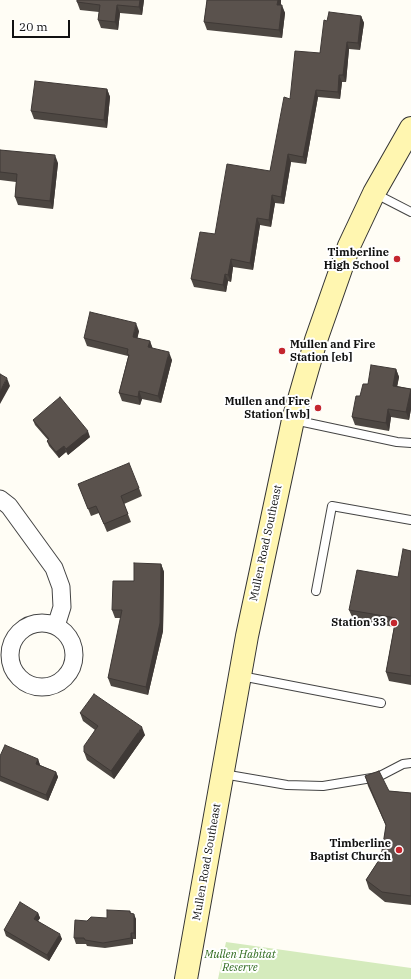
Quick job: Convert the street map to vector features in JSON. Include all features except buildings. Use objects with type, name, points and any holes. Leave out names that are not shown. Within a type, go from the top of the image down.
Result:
[{"type":"street","name":"Mullen Road Southeast","points":[[186,979],[256,588],[293,420],[316,340],[349,246],[374,193],[411,128]]},
{"type":"street","points":[[0,499],[9,506],[54,568],[61,587],[62,607],[56,626]]},
{"type":"lane","points":[[374,193],[411,212]]},
{"type":"lane","points":[[293,420],[397,442],[411,443]]},
{"type":"lane","points":[[316,591],[332,506],[411,520]]},
{"type":"lane","points":[[240,676],[381,703]]},
{"type":"lane","points":[[222,774],[287,785],[323,786],[378,777],[402,764],[411,763]]},
{"type":"green space","name":"Mullen Habitat Reserve","points":[[226,942],[411,968],[411,979],[218,979]]},
{"type":"place","name":"Timberline High School","points":[[397,259]]},
{"type":"place","name":"Mullen and Fire Station [eb]","points":[[282,351]]},
{"type":"place","name":"Mullen and Fire Station [wb]","points":[[318,408]]},
{"type":"place","name":"Station 33","points":[[394,623]]},
{"type":"place","name":"Timberline Baptist Church","points":[[399,850]]}]
